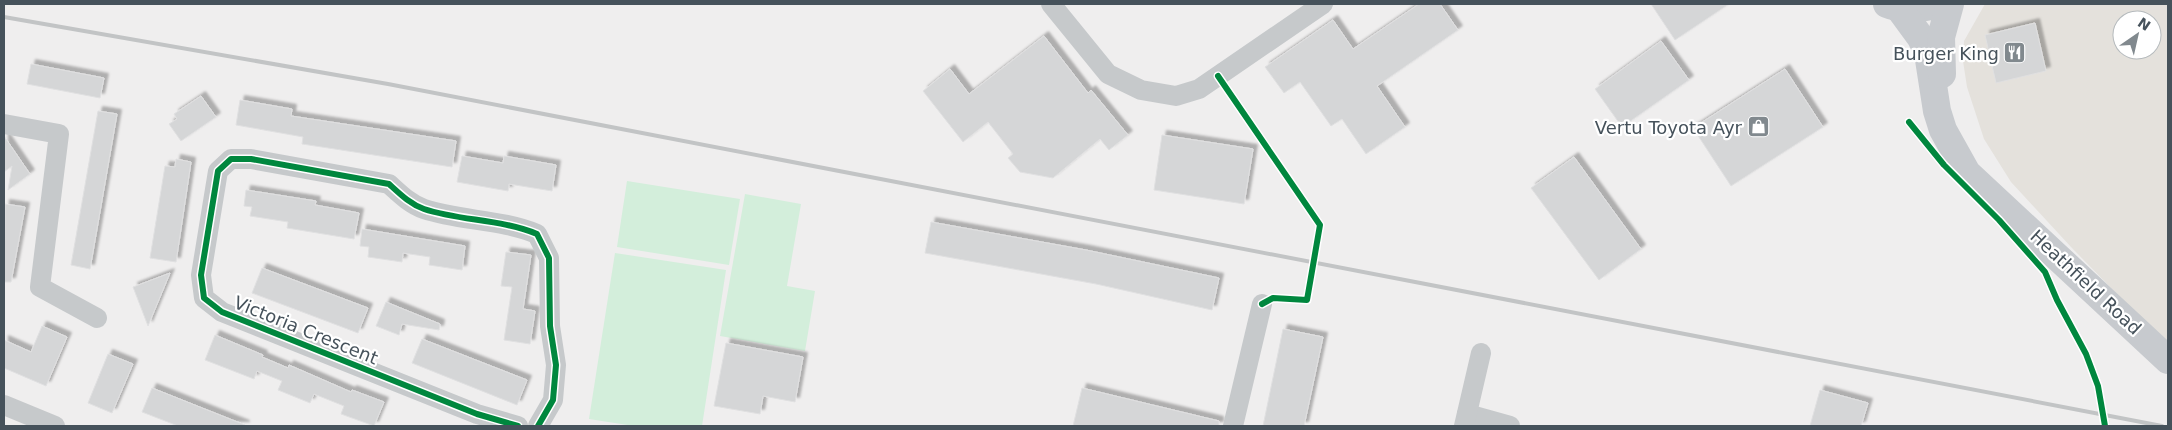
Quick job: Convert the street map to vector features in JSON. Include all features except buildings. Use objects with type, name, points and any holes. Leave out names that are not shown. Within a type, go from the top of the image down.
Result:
[{"type":"main road","points":[[1893,6],[1918,9],[1938,4]]},
{"type":"main road","name":"Heathfield Road","points":[[1950,4],[1941,37],[1942,70],[1948,105],[1963,140],[1978,168],[2003,206]]},
{"type":"main road","name":"Heathfield Road","points":[[1893,6],[1921,38],[1928,53],[1937,111],[1943,130],[1966,173],[2168,360]]},
{"type":"street","points":[[1051,4],[1108,74],[1141,90],[1176,96],[1199,88],[1323,4]]},
{"type":"street","points":[[4,124],[60,134],[40,287],[97,318]]},
{"type":"street","name":"Victoria Crescent","points":[[518,426],[474,420],[222,312],[204,298],[201,275],[203,254],[218,171],[231,159],[251,159],[390,184],[405,199],[424,209],[520,227],[538,234],[548,258],[550,326],[556,365],[553,400],[538,426]]},
{"type":"street","points":[[1233,426],[1262,304]]},
{"type":"street","points":[[1481,353],[1465,420],[1510,426]]},
{"type":"street","points":[[4,405],[55,426]]},
{"type":"shaded area","points":[[1985,4],[2168,4],[2168,346],[2071,247],[2011,182],[1984,139],[1967,87],[1963,61],[1964,41]]},
{"type":"green space","points":[[627,181],[740,199],[729,265],[617,247]]},
{"type":"green space","points":[[745,194],[801,204],[787,286],[815,291],[805,351],[720,336]]},
{"type":"green space","points":[[615,253],[726,270],[702,426],[634,426],[589,419]]},
{"type":"railway","points":[[4,17],[388,84],[2162,426]]},
{"type":"cycle path","points":[[1218,76],[1320,225],[1307,300],[1273,298],[1262,304]]},
{"type":"cycle path","points":[[1909,122],[1944,165],[1999,220],[2045,272],[2057,300],[2086,354],[2098,386],[2105,426]]},
{"type":"cycle path","points":[[518,426],[477,414],[222,312],[204,298],[201,275],[218,171],[231,159],[251,159],[389,184],[410,202],[424,209],[452,216],[509,225],[537,234],[549,258],[550,326],[556,365],[553,400],[538,426]]},
{"type":"place","name":"Burger King","points":[[2015,53]]},
{"type":"place","name":"Vertu Toyota Ayr","points":[[1758,127]]}]
